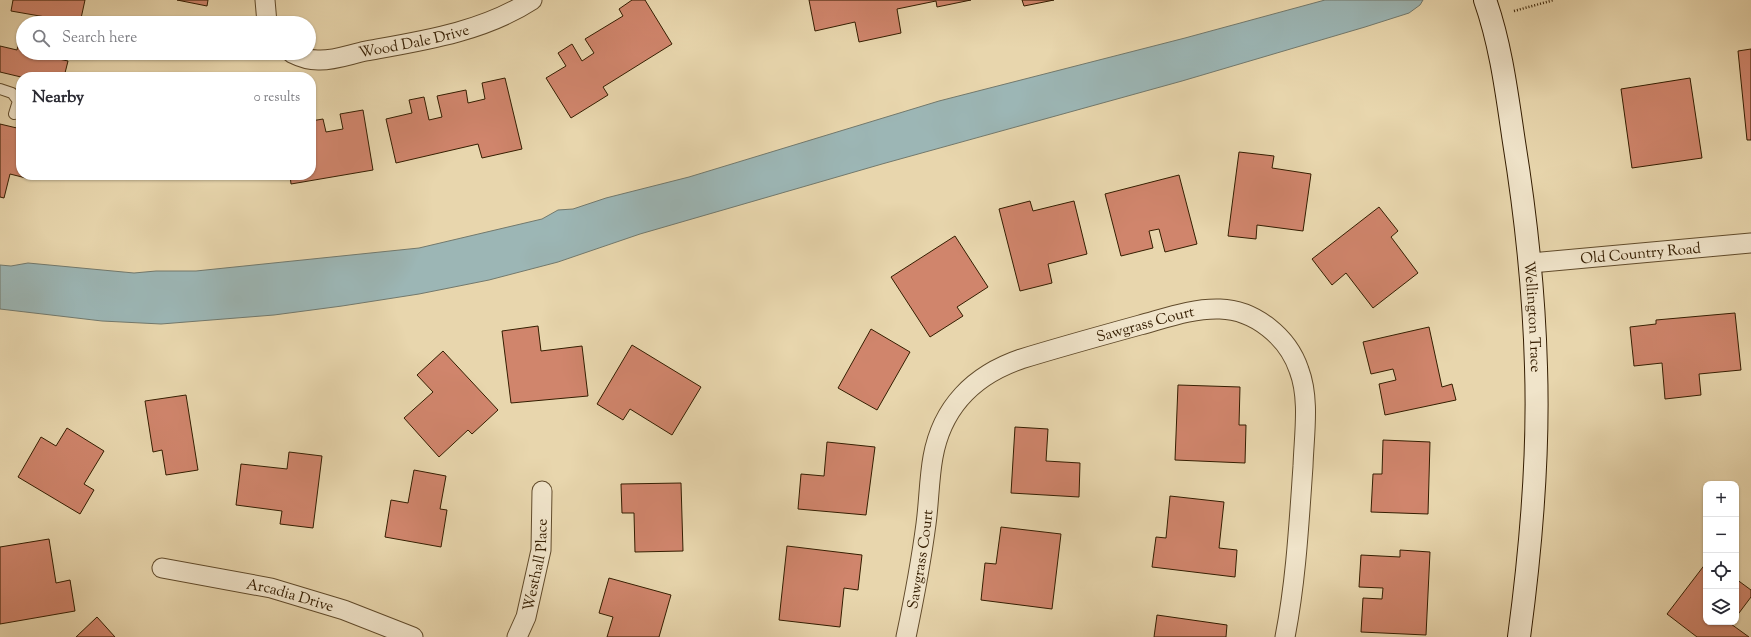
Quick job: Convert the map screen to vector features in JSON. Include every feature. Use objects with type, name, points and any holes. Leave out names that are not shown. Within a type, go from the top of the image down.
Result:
[{"type":"street","points":[[265,0],[266,16]]},
{"type":"street","name":"Wood Dale Drive","points":[[316,60],[422,41],[484,24],[518,9],[532,0]]},
{"type":"street","name":"Wellington Trace","points":[[1488,8],[1512,128],[1524,202],[1531,262],[1537,368],[1536,465],[1529,562],[1519,637]]},
{"type":"street","name":"Old Country Road","points":[[1531,262],[1751,243]]},
{"type":"street","name":"Sawgrass Court","points":[[906,637],[920,574],[933,458],[945,420],[956,403],[969,388],[985,375],[1002,365],[1021,358],[1187,312],[1220,309],[1248,316],[1269,328],[1282,340],[1292,354],[1299,369],[1304,386],[1305,427],[1298,539],[1285,637]]},
{"type":"street","name":"Westhall Place","points":[[517,637],[526,617],[541,550],[542,490]]},
{"type":"street","name":"Arcadia Drive","points":[[162,568],[270,588],[344,610],[413,637]]},
{"type":"lane","points":[[0,89],[12,93],[16,98]]},
{"type":"lane","points":[[14,114],[16,108]]},
{"type":"path","points":[[1488,8],[1554,0]]},
{"type":"water","points":[[1325,0],[1423,0],[1420,5],[1409,13],[1365,27],[1182,81],[882,164],[640,234],[558,262],[489,280],[419,294],[342,306],[274,315],[161,324],[102,321],[0,309],[0,265],[11,266],[28,263],[134,273],[156,271],[196,271],[419,248],[542,219],[558,210],[573,209],[606,198],[689,177],[939,101],[1185,38]]},
{"type":"building","points":[[13,0],[85,0],[82,16],[40,16],[11,11]]},
{"type":"building","points":[[177,0],[208,0],[207,6]]},
{"type":"building","points":[[632,0],[645,0],[672,44],[603,87],[608,95],[571,118],[546,78],[566,66],[558,53],[572,44],[582,61],[594,53],[585,39],[623,16],[619,9]]},
{"type":"building","points":[[809,0],[971,0],[937,7],[936,1],[897,9],[901,33],[859,42],[855,22],[815,31]]},
{"type":"building","points":[[1022,0],[1054,0],[1024,6]]},
{"type":"building","points":[[0,46],[16,50],[16,60],[68,61],[65,72],[16,72],[16,76],[0,72]]},
{"type":"building","points":[[1751,49],[1751,140],[1747,140],[1738,51]]},
{"type":"building","points":[[505,78],[522,149],[482,158],[478,144],[396,163],[386,119],[412,113],[409,100],[424,97],[429,120],[442,117],[437,96],[466,90],[468,103],[485,99],[482,83]]},
{"type":"building","points":[[1690,78],[1702,158],[1632,168],[1621,89]]},
{"type":"building","points":[[363,110],[373,170],[316,180],[316,120],[323,119],[326,132],[343,129],[340,114]]},
{"type":"building","points":[[0,124],[16,128],[16,176],[10,174],[4,198],[0,197]]},
{"type":"building","points":[[1239,152],[1274,156],[1272,168],[1311,174],[1303,231],[1257,225],[1256,239],[1228,236]]},
{"type":"building","points":[[1179,175],[1197,244],[1165,252],[1159,229],[1149,231],[1153,248],[1121,256],[1105,194]]},
{"type":"building","points":[[291,180],[314,180],[291,184]]},
{"type":"building","points":[[1030,201],[1033,211],[1074,201],[1087,254],[1048,264],[1052,283],[1020,291],[999,209]]},
{"type":"building","points":[[1379,207],[1398,231],[1391,237],[1418,273],[1373,308],[1346,273],[1332,285],[1312,259]]},
{"type":"building","points":[[955,236],[988,287],[957,307],[963,316],[930,337],[891,277]]},
{"type":"building","points":[[1735,313],[1741,370],[1699,374],[1701,395],[1665,399],[1662,363],[1634,366],[1630,327],[1656,324],[1656,320]]},
{"type":"building","points":[[538,326],[541,351],[582,346],[588,396],[511,403],[502,331]]},
{"type":"building","points":[[1429,327],[1442,387],[1452,384],[1456,400],[1385,415],[1379,384],[1396,380],[1393,369],[1371,374],[1363,342]]},
{"type":"building","points":[[871,329],[910,352],[877,410],[838,388]]},
{"type":"building","points":[[632,345],[701,387],[672,435],[630,409],[623,420],[597,404]]},
{"type":"building","points":[[443,351],[498,410],[472,434],[468,430],[439,457],[404,418],[433,392],[417,375]]},
{"type":"building","points":[[1178,385],[1240,387],[1239,425],[1246,425],[1245,463],[1175,460]]},
{"type":"building","points":[[186,395],[198,470],[166,475],[162,450],[153,452],[145,401]]},
{"type":"building","points":[[1015,427],[1048,429],[1046,461],[1080,463],[1079,497],[1011,493]]},
{"type":"building","points":[[67,428],[104,451],[84,484],[94,490],[80,514],[18,477],[41,437],[56,446]]},
{"type":"building","points":[[1383,440],[1430,442],[1428,514],[1371,512],[1373,474],[1382,474]]},
{"type":"building","points":[[827,442],[875,447],[866,515],[798,509],[801,474],[824,476]]},
{"type":"building","points":[[289,452],[322,456],[313,528],[280,524],[282,511],[236,505],[241,464],[287,469]]},
{"type":"building","points":[[414,470],[446,476],[440,509],[447,510],[441,547],[385,537],[391,500],[408,503]]},
{"type":"building","points":[[681,483],[683,551],[635,552],[634,513],[622,513],[621,484]]},
{"type":"building","points":[[1170,496],[1224,502],[1219,548],[1237,550],[1235,577],[1152,567],[1156,537],[1166,538]]},
{"type":"building","points":[[1001,527],[1061,534],[1052,609],[981,600],[985,563],[996,564]]},
{"type":"building","points":[[49,539],[56,583],[70,580],[75,611],[0,624],[0,547]]},
{"type":"building","points":[[787,546],[862,555],[858,590],[844,588],[840,627],[779,620]]},
{"type":"building","points":[[1400,550],[1430,552],[1426,635],[1361,632],[1363,598],[1382,599],[1383,588],[1359,587],[1361,555],[1400,557]]},
{"type":"building","points":[[1703,567],[1703,625],[1732,625],[1749,637],[1697,637],[1667,614]]},
{"type":"building","points":[[609,578],[671,595],[659,637],[607,637],[613,617],[599,613]]},
{"type":"building","points":[[1739,581],[1751,590],[1751,597],[1739,613]]},
{"type":"building","points":[[1157,615],[1227,625],[1226,637],[1154,637]]},
{"type":"building","points":[[97,617],[115,637],[76,637]]}]
